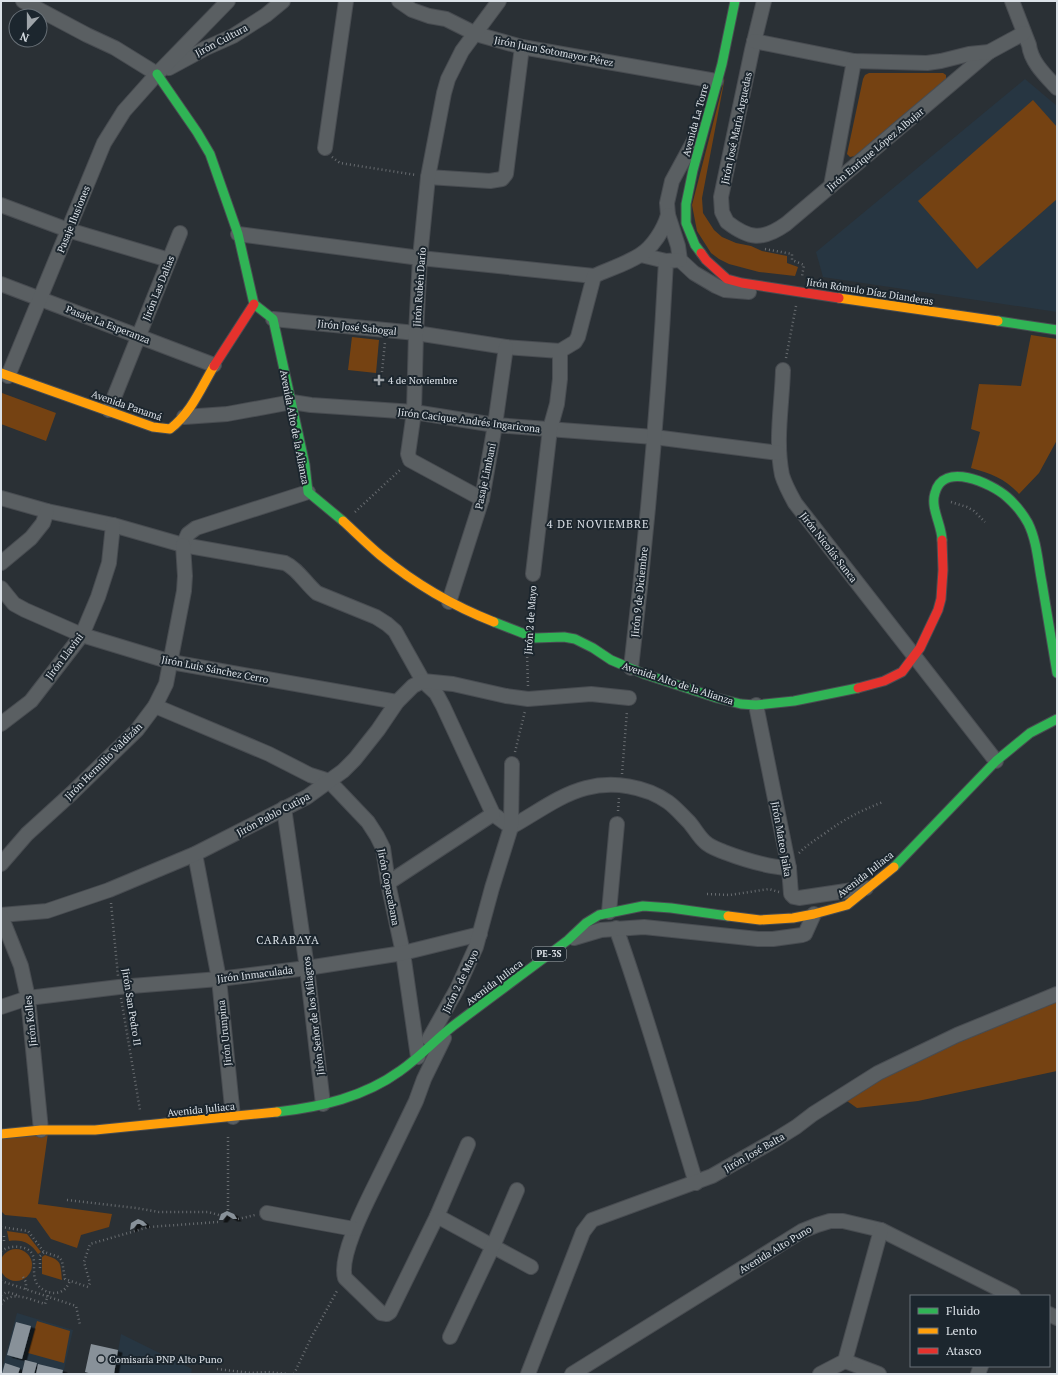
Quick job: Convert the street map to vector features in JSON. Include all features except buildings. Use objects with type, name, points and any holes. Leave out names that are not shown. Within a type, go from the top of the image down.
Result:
[{"type":"main road","name":"Avenida La Torre","points":[[695,245],[686,223],[686,204],[693,170],[727,43],[736,1]]},
{"type":"main road","points":[[156,74],[197,132],[210,154],[238,234],[254,304],[273,319]]},
{"type":"main road","name":"Jirón Rómulo Díaz Dianderas","points":[[695,245],[706,260],[727,279],[1057,330]]},
{"type":"main road","name":"Avenida Panamá","points":[[5,374],[162,429],[170,429],[184,417],[214,365],[254,304]]},
{"type":"main road","name":"Avenida Alto de la Alianza","points":[[273,319],[305,465],[308,492],[380,555],[448,602],[490,622],[535,638],[564,637],[575,639],[589,645],[611,660],[631,668],[717,698],[741,704],[756,705],[810,699],[884,681],[902,672],[920,648],[938,610],[943,590],[942,535],[934,503],[934,494],[937,486],[948,477],[961,476],[984,483],[996,489],[1018,508],[1028,524],[1036,549],[1057,673]]},
{"type":"main road","name":"Avenida Juliaca","points":[[1,1134],[41,1130],[95,1130],[234,1117],[297,1110],[348,1098],[399,1072],[447,1031],[568,940],[586,923],[599,915],[643,906],[671,908],[760,920],[793,918],[847,905],[898,864],[996,761],[1030,733],[1057,719]]},
{"type":"street","points":[[23,1],[87,35],[116,48],[156,74]]},
{"type":"street","name":"Pasaje Ilusiones","points":[[5,374],[41,299],[104,144],[124,111],[156,74],[228,1]]},
{"type":"street","name":"Jirón Cultura","points":[[156,74],[233,36],[266,15],[282,1]]},
{"type":"street","points":[[325,148],[346,1]]},
{"type":"street","name":"Jirón Juan Sotomayor Pérez","points":[[399,1],[412,10],[429,16],[452,21],[476,34],[522,47],[716,81]]},
{"type":"street","name":"Jirón Rubén Darío","points":[[410,460],[408,458],[408,451],[414,412],[420,258],[428,177],[444,93],[448,79],[462,51],[499,1]]},
{"type":"street","name":"Jirón José María Arguedas","points":[[756,237],[748,235],[726,222],[721,204],[721,197],[764,1]]},
{"type":"street","points":[[1012,1],[1029,45],[1032,57],[1038,68],[1055,81]]},
{"type":"street","points":[[754,41],[854,61],[927,63],[969,54],[989,52],[1024,33]]},
{"type":"street","points":[[428,177],[490,181],[502,179],[506,174],[522,47]]},
{"type":"street","name":"Jirón Enrique López Albujar","points":[[756,237],[777,230],[832,186],[989,52]]},
{"type":"street","points":[[832,186],[854,61]]},
{"type":"street","points":[[238,234],[420,258],[594,276],[641,255],[660,235],[666,224],[668,214],[667,203],[672,181],[709,113]]},
{"type":"street","points":[[1,205],[68,230],[169,260]]},
{"type":"street","name":"Jirón 9 de Diciembre","points":[[631,668],[661,360],[673,260],[678,246],[668,214]]},
{"type":"street","name":"Jirón Las Dalias","points":[[109,410],[180,233]]},
{"type":"street","points":[[641,255],[673,260],[705,280],[725,290],[758,292],[795,290]]},
{"type":"street","points":[[560,350],[575,342],[578,337],[594,276]]},
{"type":"street","name":"Pasaje La Esperanza","points":[[1,284],[214,365]]},
{"type":"street","name":"Jirón José Sabogal","points":[[273,319],[416,333],[506,347],[560,350]]},
{"type":"street","name":"Pasaje Limbani","points":[[448,602],[482,499],[506,347]]},
{"type":"street","name":"Jirón 2 de Mayo","points":[[533,574],[550,429],[557,404],[560,379],[560,350]]},
{"type":"street","name":"Jirón Nicolás Sanca","points":[[783,370],[779,453],[783,476],[795,503],[996,761]]},
{"type":"street","name":"Jirón Cacique Andrés Ingaricona","points":[[184,417],[227,414],[292,402],[311,405],[414,412],[495,424],[654,437],[779,453]]},
{"type":"street","points":[[410,460],[482,499]]},
{"type":"street","points":[[183,544],[191,531],[196,528],[308,492]]},
{"type":"street","points":[[1,498],[47,511],[183,544],[286,563],[291,566],[312,589],[318,593],[376,617],[387,624],[395,632],[423,681],[436,693],[493,814],[511,827],[570,793],[605,784],[620,785],[638,788],[669,802],[690,823],[705,843],[713,848],[743,860],[774,867],[789,868]]},
{"type":"street","points":[[1,563],[31,538],[43,523],[47,511]]},
{"type":"street","name":"Jirón Llavini","points":[[1,724],[31,701],[82,635],[98,597],[109,563],[113,526]]},
{"type":"street","name":"Jirón Hermilio Valdizán","points":[[1,864],[27,834],[137,730],[155,706],[166,684],[184,591],[185,576],[183,544]]},
{"type":"street","name":"Jirón Luis Sánchez Cerro","points":[[1,588],[14,604],[82,635],[171,662],[397,702]]},
{"type":"street","points":[[423,681],[452,684],[506,696],[528,699],[591,694],[629,698]]},
{"type":"street","name":"Jirón Pablo Cutipa","points":[[1,915],[47,911],[109,890],[195,854],[307,797],[343,771],[355,759],[378,730],[397,702],[407,694],[413,686],[423,681]]},
{"type":"street","name":"Jirón Mateo Jaika","points":[[756,705],[789,868],[791,894]]},
{"type":"street","name":"Jirón Copacabana","points":[[155,706],[269,754],[310,775],[329,781],[368,822],[383,848],[388,883],[403,953],[418,1057]]},
{"type":"street","name":"Jirón 2 de Mayo","points":[[418,1057],[445,1013],[476,947],[511,827],[512,764]]},
{"type":"street","name":"Jirón Señor de los Milagros","points":[[284,808],[307,968],[323,1104]]},
{"type":"street","points":[[388,883],[493,814]]},
{"type":"street","points":[[609,912],[617,824]]},
{"type":"street","name":"Jirón Urunpina","points":[[195,854],[218,979],[234,1117]]},
{"type":"street","points":[[791,894],[794,897],[799,898],[868,887]]},
{"type":"street","points":[[568,940],[601,930],[644,927],[758,939],[773,939],[805,934],[814,914]]},
{"type":"street","name":"Jirón Kolles","points":[[1,915],[21,966],[28,998],[41,1130]]},
{"type":"street","points":[[616,928],[642,1006],[696,1183]]},
{"type":"street","name":"Jirón Inmaculada","points":[[1,1007],[28,998],[119,987],[218,979],[307,968],[403,953],[480,934]]},
{"type":"street","name":"Jirón José Balta","points":[[528,1374],[583,1232],[592,1220],[712,1176],[796,1127],[813,1114],[878,1073],[957,1035],[1057,994]]},
{"type":"street","points":[[447,1031],[416,1101],[354,1229],[344,1263],[343,1271],[345,1278],[381,1313],[387,1314],[390,1312],[437,1216],[468,1144]]},
{"type":"street","points":[[450,1337],[493,1246],[517,1190]]},
{"type":"street","points":[[267,1214],[354,1229]]},
{"type":"street","points":[[437,1216],[531,1267]]},
{"type":"street","name":"Avenida Alto Puno","points":[[572,1374],[802,1231],[830,1221],[843,1221],[881,1230],[1005,1294]]},
{"type":"street","points":[[820,1374],[845,1361],[881,1230]]},
{"type":"street","points":[[845,1361],[879,1374]]},
{"type":"path","points":[[325,148],[340,163],[428,177]]},
{"type":"path","points":[[792,254],[792,260],[804,265],[801,278]]},
{"type":"path","points":[[783,370],[795,290]]},
{"type":"path","points":[[382,372],[385,341]]},
{"type":"path","points":[[344,522],[410,460]]},
{"type":"path","points":[[950,497],[952,503],[967,507],[986,522]]},
{"type":"path","name":"Jirón 2 de Mayo","points":[[512,764],[528,699],[527,636],[533,574]]},
{"type":"path","points":[[617,824],[629,698]]},
{"type":"path","points":[[789,868],[807,845],[840,822],[856,813],[883,802]]},
{"type":"path","points":[[739,894],[769,889],[791,894]]},
{"type":"path","name":"Jirón San Pedro II","points":[[109,890],[119,987],[143,1126]]},
{"type":"path","points":[[228,1132],[228,1210]]},
{"type":"path","points":[[67,1200],[158,1212],[208,1212],[219,1215]]},
{"type":"path","points":[[1,1227],[28,1231],[44,1252],[59,1257],[62,1261],[65,1279],[88,1287],[90,1283],[84,1262],[90,1244],[149,1227],[218,1222]]},
{"type":"path","points":[[1,1235],[4,1236],[4,1241],[1,1243]]},
{"type":"path","points":[[1,1251],[12,1247],[28,1250],[34,1259],[36,1282],[39,1287],[49,1292],[55,1293],[62,1291],[70,1282]]},
{"type":"path","points":[[40,1268],[40,1256],[44,1252]]},
{"type":"path","points":[[23,1277],[26,1282],[26,1290]]},
{"type":"path","points":[[294,1374],[311,1338],[345,1278]]},
{"type":"path","points":[[1,1281],[76,1306],[80,1325]]},
{"type":"path","points":[[1,1295],[7,1292],[45,1304],[49,1292]]},
{"type":"path","points":[[1,1304],[7,1298],[18,1296]]},
{"type":"path","points":[[217,1368],[251,1373],[268,1372],[288,1374]]},
{"type":"shaded area","points":[[869,73],[943,73],[946,75],[946,79],[855,156],[850,157],[847,154],[863,79],[865,75]]},
{"type":"shaded area","points":[[725,77],[702,198],[703,213],[714,230],[722,237],[762,251],[787,256],[787,263],[798,267],[795,276],[759,272],[729,264],[711,253],[697,231],[692,205]]},
{"type":"shaded area","points":[[1025,79],[1057,106],[1057,312],[823,277],[816,252]]},
{"type":"shaded area","points":[[1033,100],[1057,127],[1057,199],[977,269],[918,201]]},
{"type":"shaded area","points":[[1031,335],[1057,339],[1057,440],[1039,473],[1019,494],[1003,480],[971,468],[980,432],[971,429],[979,384],[1021,386]]},
{"type":"shaded area","points":[[352,337],[379,340],[376,373],[348,370]]},
{"type":"shaded area","points":[[2,393],[56,413],[46,441],[1,424]]},
{"type":"shaded area","points":[[1057,991],[1057,1071],[918,1101],[857,1108],[837,1094]]},
{"type":"shaded area","points":[[48,1133],[38,1204],[112,1214],[109,1227],[81,1235],[77,1248],[51,1239],[36,1218],[5,1215],[1,1211],[1,1137]]},
{"type":"shaded area","points":[[7,1231],[27,1234],[41,1252],[38,1254],[32,1247],[22,1241],[9,1241]]},
{"type":"shaded area","points":[[13,1249],[19,1249],[29,1256],[32,1265],[31,1271],[25,1278],[19,1281],[13,1281],[3,1274],[0,1268],[0,1262],[7,1252]]},
{"type":"shaded area","points":[[45,1255],[60,1263],[62,1280],[42,1274],[42,1257]]},
{"type":"shaded area","points":[[17,1313],[73,1330],[63,1374],[1,1374]]},
{"type":"shaded area","points":[[37,1321],[70,1331],[64,1363],[28,1353]]},
{"type":"shaded area","points":[[121,1334],[192,1369],[191,1374],[114,1374]]},
{"type":"traffic: fast","points":[[701,253],[695,245],[686,223],[686,204],[693,170],[722,64],[735,1]]},
{"type":"traffic: fast","points":[[157,74],[197,132],[210,154],[238,234],[254,304],[273,319],[305,465],[308,492],[343,521]]},
{"type":"traffic: fast","points":[[998,321],[1057,330]]},
{"type":"traffic: fast","points":[[942,540],[935,511],[934,499],[940,483],[947,478],[968,478],[979,481],[1000,491],[1016,506],[1028,523],[1035,545],[1057,673]]},
{"type":"traffic: fast","points":[[494,622],[535,638],[564,637],[575,639],[593,648],[611,660],[644,674],[717,698],[741,704],[756,705],[794,701],[858,688]]},
{"type":"traffic: fast","points":[[894,867],[996,761],[1030,733],[1057,719]]},
{"type":"traffic: fast","points":[[277,1112],[326,1104],[357,1094],[386,1080],[414,1060],[453,1026],[568,940],[586,923],[599,915],[643,906],[671,908],[728,916]]},
{"type":"traffic: slow","points":[[839,298],[998,321]]},
{"type":"traffic: slow","points":[[1,373],[153,427],[170,429],[190,408],[214,366]]},
{"type":"traffic: slow","points":[[343,521],[380,555],[406,575],[434,593],[464,609],[494,622]]},
{"type":"traffic: slow","points":[[728,916],[760,920],[793,918],[847,905],[894,867]]},
{"type":"traffic: slow","points":[[1,1134],[41,1130],[95,1130],[277,1112]]},
{"type":"traffic: jam","points":[[701,253],[706,260],[727,279],[742,283],[839,298]]},
{"type":"traffic: jam","points":[[214,366],[254,304]]},
{"type":"traffic: jam","points":[[858,688],[884,681],[902,672],[920,648],[938,610],[941,599],[943,570],[942,540]]},
{"type":"place","name":"4 de Noviembre","points":[[379,380]]},
{"type":"place","name":"Comisaría PNP Alto Puno","points":[[101,1359]]},
{"type":"district","name":"4 DE NOVIEMBRE","points":[[598,524]]},
{"type":"district","name":"CARABAYA","points":[[288,940]]}]
